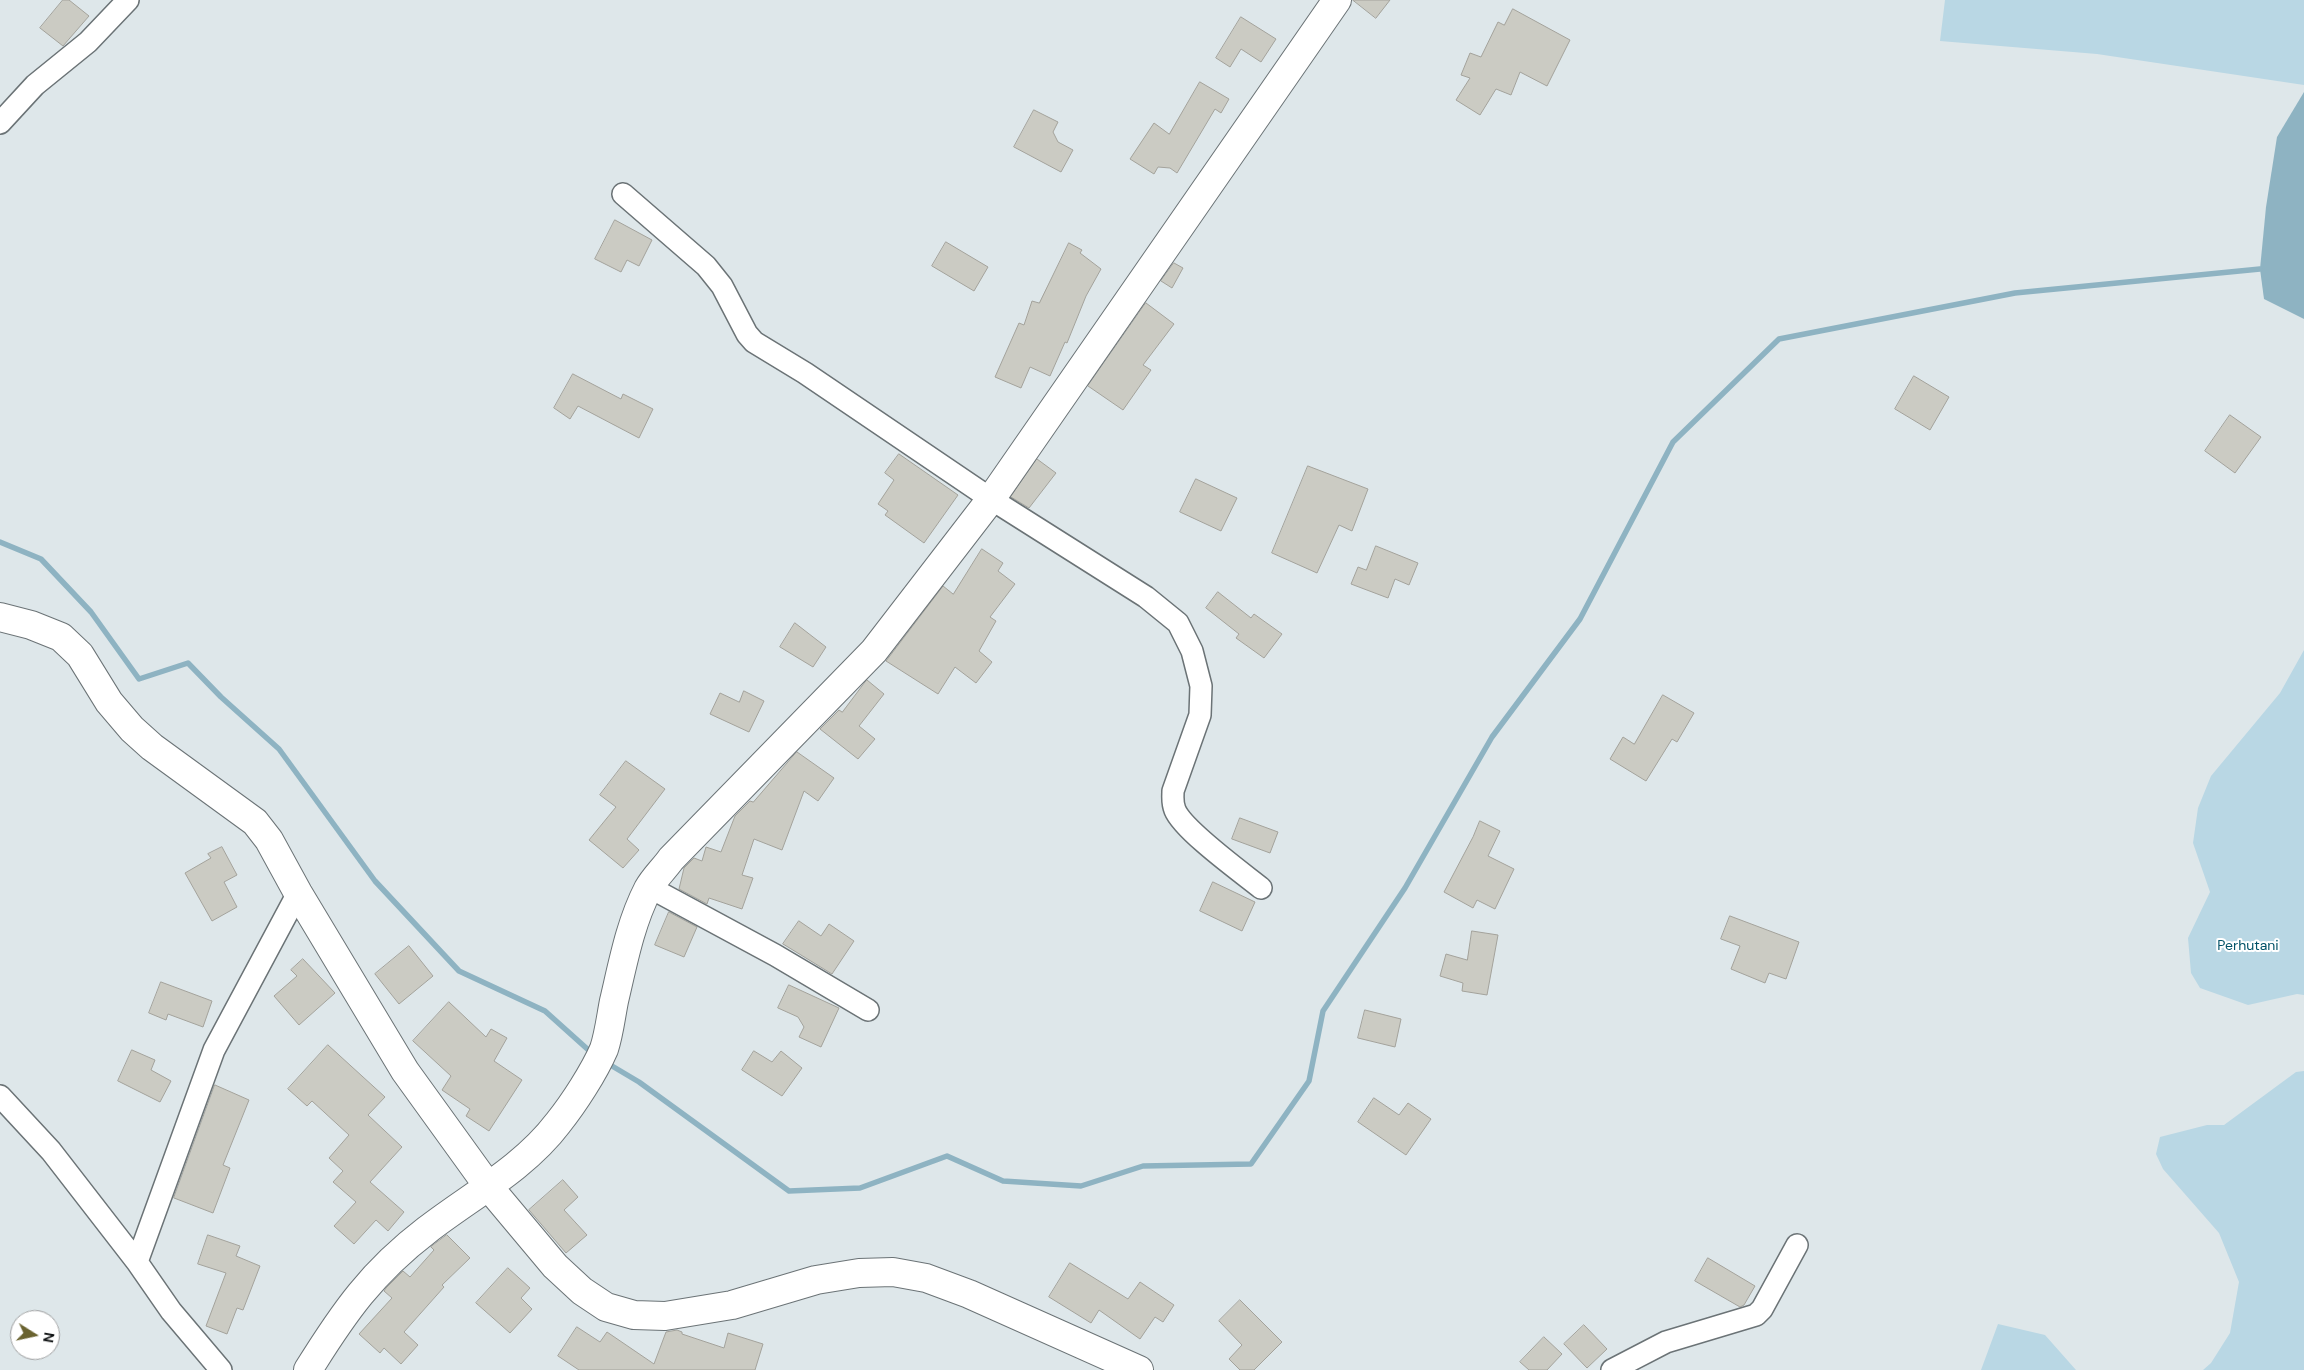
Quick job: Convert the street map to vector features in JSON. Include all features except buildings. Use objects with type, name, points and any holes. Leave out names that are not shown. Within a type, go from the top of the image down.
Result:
[{"type":"street","points":[[0,123],[35,85],[88,42],[128,0]]},
{"type":"street","points":[[308,1370],[339,1320],[360,1292],[383,1267],[426,1231],[516,1165],[539,1145],[558,1123],[604,1048],[627,944],[636,916],[649,888],[671,859],[874,651],[991,500],[1336,0]]},
{"type":"street","points":[[623,194],[706,266],[722,286],[754,342],[805,372],[991,500],[1146,597],[1178,623],[1192,651],[1201,686],[1201,706],[1200,715],[1173,791],[1172,802],[1175,812],[1186,825],[1261,888]]},
{"type":"street","points":[[0,617],[31,625],[61,637],[80,655],[109,702],[132,729],[152,747],[255,822],[269,840],[298,893],[405,1071],[488,1186],[554,1266],[582,1292],[606,1307],[634,1315],[665,1316],[732,1305],[816,1280],[859,1273],[893,1272],[926,1278],[969,1294],[1138,1370]]},
{"type":"street","points":[[649,888],[775,955],[868,1010]]},
{"type":"street","points":[[136,1262],[214,1050],[298,893]]},
{"type":"street","points":[[0,1096],[51,1152],[136,1262],[171,1311],[221,1370]]},
{"type":"street","points":[[1612,1370],[1666,1342],[1756,1315],[1762,1309],[1797,1245]]},
{"type":"green space","points":[[1945,0],[2304,0],[2304,85],[2097,54],[1940,41]]},
{"type":"green space","name":"Perhutani","points":[[2304,650],[2304,995],[2297,994],[2248,1005],[2200,988],[2191,973],[2188,938],[2210,892],[2193,843],[2198,808],[2211,776],[2280,693]]},
{"type":"green space","points":[[2304,1071],[2304,1370],[2203,1370],[2211,1363],[2230,1333],[2239,1282],[2219,1233],[2163,1169],[2156,1154],[2160,1137],[2207,1125],[2224,1125],[2296,1072]]},
{"type":"green space","points":[[1998,1324],[2045,1335],[2076,1370],[1981,1370]]},
{"type":"shaded area","points":[[2304,92],[2304,319],[2264,299],[2260,269],[2266,207],[2277,137]]},
{"type":"waterway","points":[[607,1063],[639,1082],[789,1191],[860,1188],[947,1156],[1003,1181],[1081,1186],[1143,1166],[1251,1164],[1309,1081],[1323,1011],[1405,888],[1492,737],[1580,619],[1673,442],[1779,339],[2015,293],[2260,269]]},
{"type":"waterway","points":[[0,542],[41,559],[91,612],[139,679],[188,663],[221,697],[279,749],[375,881],[459,971],[545,1011],[594,1055]]}]
